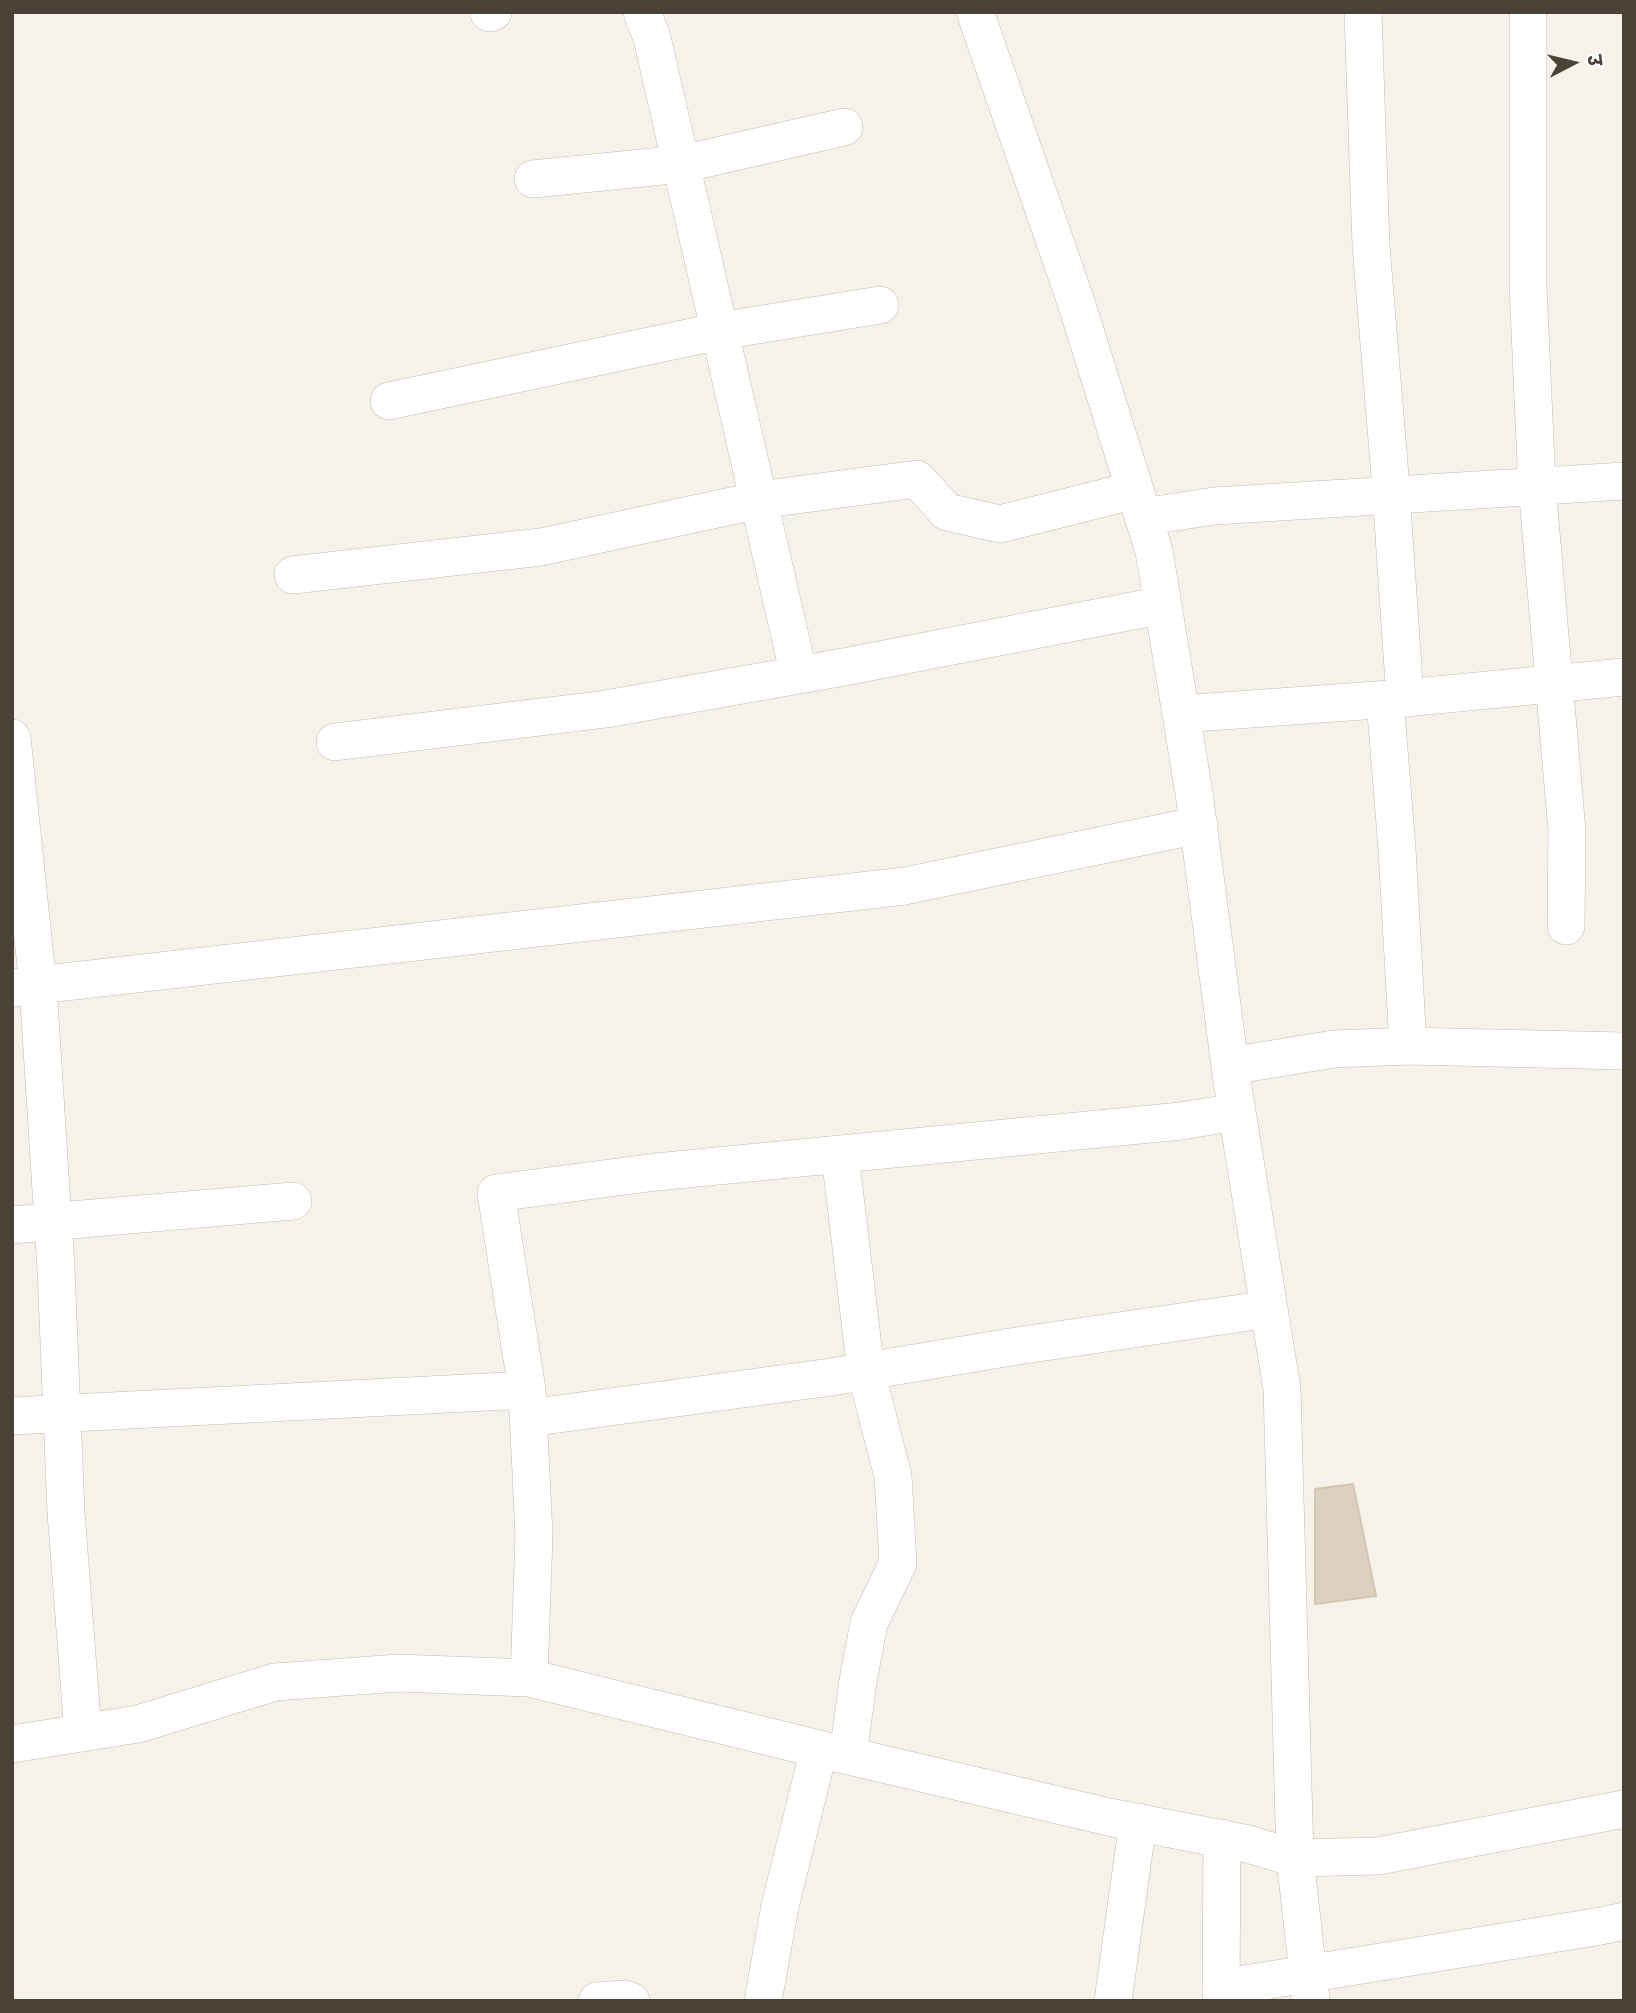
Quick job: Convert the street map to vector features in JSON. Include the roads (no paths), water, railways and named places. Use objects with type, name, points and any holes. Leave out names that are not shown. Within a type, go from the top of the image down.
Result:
[{"type":"street","points":[[642,12],[652,38],[682,164],[799,675]]},
{"type":"street","points":[[975,12],[1076,302],[1154,551],[1199,825],[1230,1066],[1282,1389],[1295,1858],[1309,1987]]},
{"type":"street","points":[[1363,12],[1371,246],[1391,494],[1397,849],[1408,1046]]},
{"type":"street","points":[[1528,12],[1528,286],[1537,486],[1567,831],[1566,926]]},
{"type":"street","points":[[533,179],[682,164],[844,127]]},
{"type":"street","points":[[388,401],[720,331],[880,305]]},
{"type":"street","points":[[293,575],[541,547],[759,500],[917,479],[947,512],[1000,524],[1139,503],[1214,506],[1624,481]]},
{"type":"street","points":[[335,742],[606,709],[1163,605]]},
{"type":"street","points":[[1181,714],[1395,699],[1624,677]]},
{"type":"street","points":[[12,738],[25,987],[53,1223],[66,1512],[83,1733]]},
{"type":"street","points":[[25,987],[905,887],[1199,825]]},
{"type":"street","points":[[1230,1066],[1334,1049],[1408,1046],[1624,1051]]},
{"type":"street","points":[[529,1678],[534,1535],[528,1404],[496,1193],[656,1172],[1181,1121],[1237,1112]]},
{"type":"street","points":[[763,2001],[780,1906],[858,1681],[869,1623],[898,1563],[893,1476],[866,1372],[840,1155]]},
{"type":"street","points":[[12,1225],[293,1201]]},
{"type":"street","points":[[12,1416],[528,1404],[866,1372],[1017,1346],[1269,1309]]},
{"type":"street","points":[[12,1744],[138,1724],[275,1682],[399,1673],[529,1678],[834,1753],[1138,1822],[1222,1838],[1295,1858],[1378,1856],[1624,1809]]},
{"type":"street","points":[[1114,2001],[1138,1822]]},
{"type":"street","points":[[1222,1838],[1221,1995],[1309,1987],[1624,1921]]},
{"type":"street","points":[[597,2001],[631,2001]]}]
